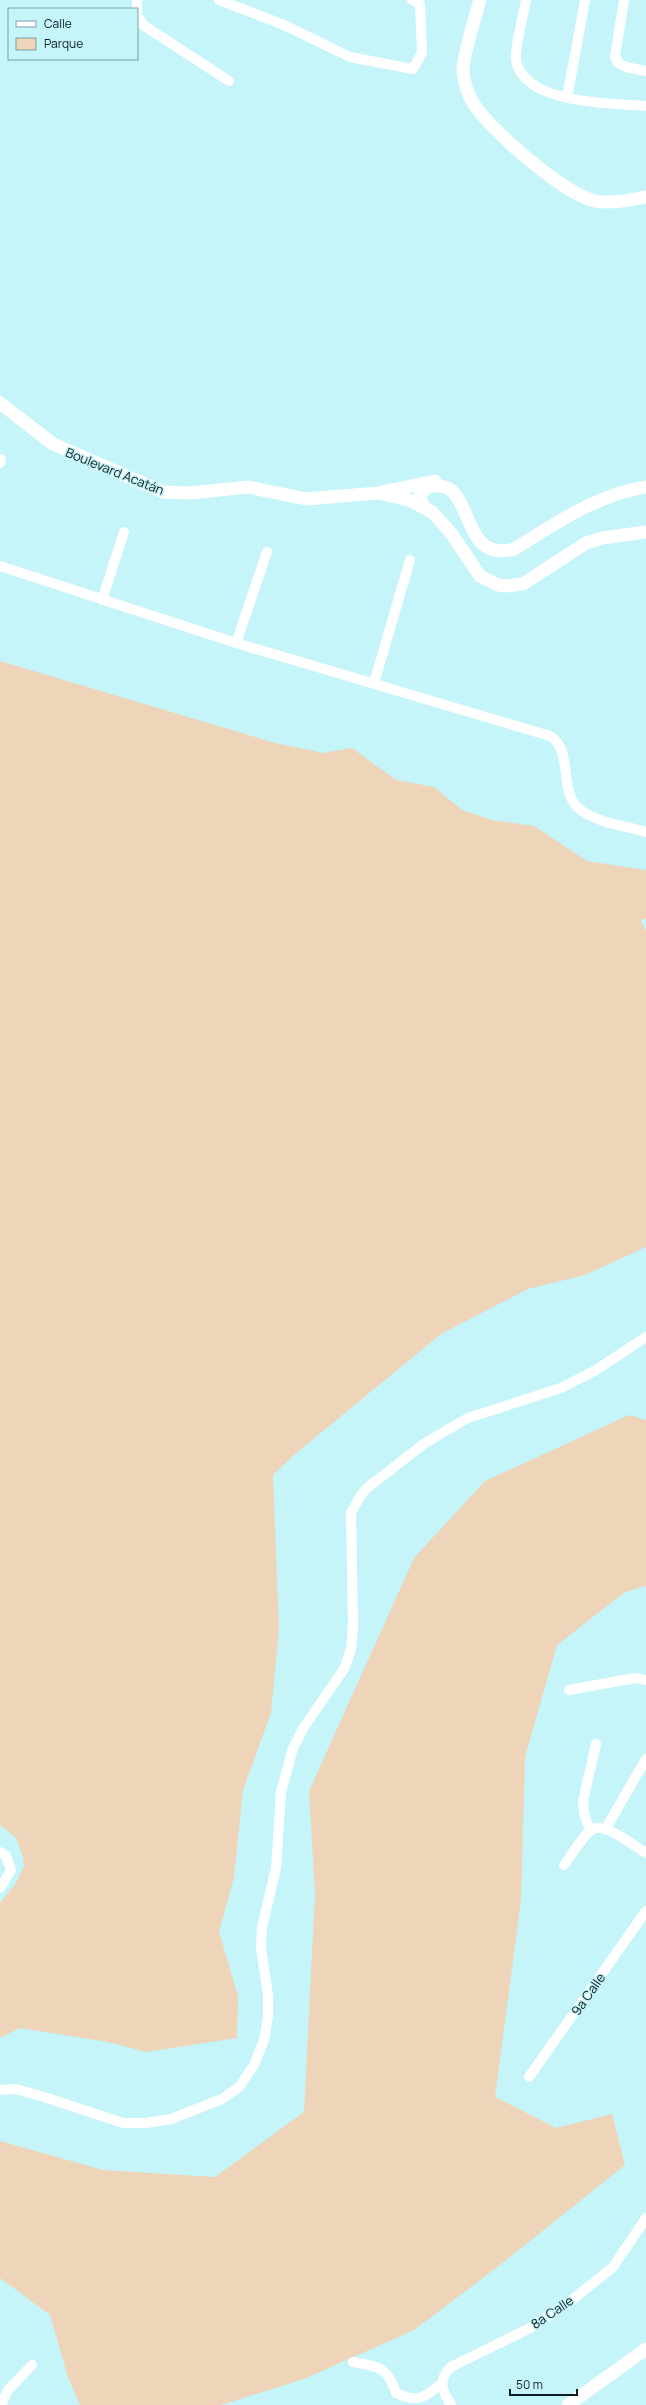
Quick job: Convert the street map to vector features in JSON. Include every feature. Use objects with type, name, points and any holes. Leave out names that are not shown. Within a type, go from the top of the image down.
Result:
[{"type":"main road","points":[[480,0],[463,69],[466,89],[479,112],[527,157],[570,190],[582,196],[605,202],[646,197]]},
{"type":"main road","name":"Boulevard Acatán","points":[[0,403],[53,444],[163,492],[185,493],[248,488],[306,499],[378,493],[421,504]]},
{"type":"main road","points":[[378,493],[430,481],[441,482],[454,493],[459,500],[478,538],[486,547],[496,552],[514,549],[559,519],[592,503],[646,487]]},
{"type":"main road","points":[[447,487],[429,486],[422,492],[421,504],[451,533],[480,576],[492,583],[506,586],[523,584],[586,543],[602,538],[646,532]]},
{"type":"main road","points":[[568,2405],[646,2349]]},
{"type":"street","points":[[219,0],[284,25],[350,57],[413,69],[422,53],[422,22],[420,4],[412,0]]},
{"type":"street","points":[[526,0],[516,60],[524,76],[540,90],[567,98],[646,106]]},
{"type":"street","points":[[567,98],[585,0]]},
{"type":"street","points":[[624,0],[615,56],[618,63],[626,67],[646,71]]},
{"type":"street","points":[[138,17],[143,25],[229,81]]},
{"type":"street","points":[[102,600],[124,532]]},
{"type":"street","points":[[236,643],[267,552]]},
{"type":"street","points":[[374,682],[410,560]]},
{"type":"street","points":[[0,566],[236,643],[374,682],[550,736],[558,741],[561,748],[565,785],[572,799],[581,810],[591,816],[646,832]]},
{"type":"street","points":[[0,2090],[16,2089],[123,2123],[171,2119],[222,2099],[239,2087],[254,2065],[264,2040],[268,2017],[268,1995],[261,1948],[262,1927],[276,1868],[276,1841],[281,1792],[293,1748],[304,1728],[344,1669],[351,1649],[353,1625],[351,1513],[359,1498],[366,1488],[425,1443],[468,1418],[561,1388],[596,1370],[644,1342]]},
{"type":"street","points":[[569,1690],[635,1678],[646,1680]]},
{"type":"street","points":[[590,1831],[583,1807],[596,1744]]},
{"type":"street","points":[[606,1828],[646,1759]]},
{"type":"street","points":[[564,1865],[590,1831],[597,1828],[606,1828],[646,1853]]},
{"type":"street","points":[[0,1852],[6,1856],[11,1870],[0,1888]]},
{"type":"street","name":"9a Calle","points":[[529,2077],[646,1911]]},
{"type":"street","name":"8a Calle","points":[[441,2384],[446,2372],[451,2367],[541,2321],[600,2278],[613,2267],[646,2218]]},
{"type":"street","points":[[353,2362],[381,2367],[391,2377],[396,2393],[408,2399],[424,2398],[441,2384]]},
{"type":"street","points":[[1,2405],[4,2388],[32,2365]]},
{"type":"street","points":[[441,2384],[442,2391],[451,2405]]},
{"type":"green space","points":[[0,661],[275,743],[323,753],[352,748],[396,780],[434,787],[462,810],[492,820],[534,826],[587,861],[646,870],[646,918],[641,920],[646,932],[646,1247],[585,1275],[528,1289],[441,1334],[295,1454],[273,1475],[279,1629],[271,1713],[243,1790],[234,1877],[219,1932],[238,1996],[237,2038],[146,2052],[108,2042],[20,2028],[0,2038],[0,1903],[16,1883],[24,1866],[17,1839],[0,1825]]},
{"type":"green space","points":[[629,1415],[646,1420],[646,1586],[625,1592],[557,1645],[525,1757],[521,1900],[495,2097],[556,2128],[612,2114],[625,2165],[496,2268],[414,2330],[304,2379],[221,2405],[80,2405],[68,2377],[50,2315],[0,2278],[0,2141],[103,2170],[215,2177],[304,2112],[315,1894],[309,1791],[414,1558],[485,1481]]}]
